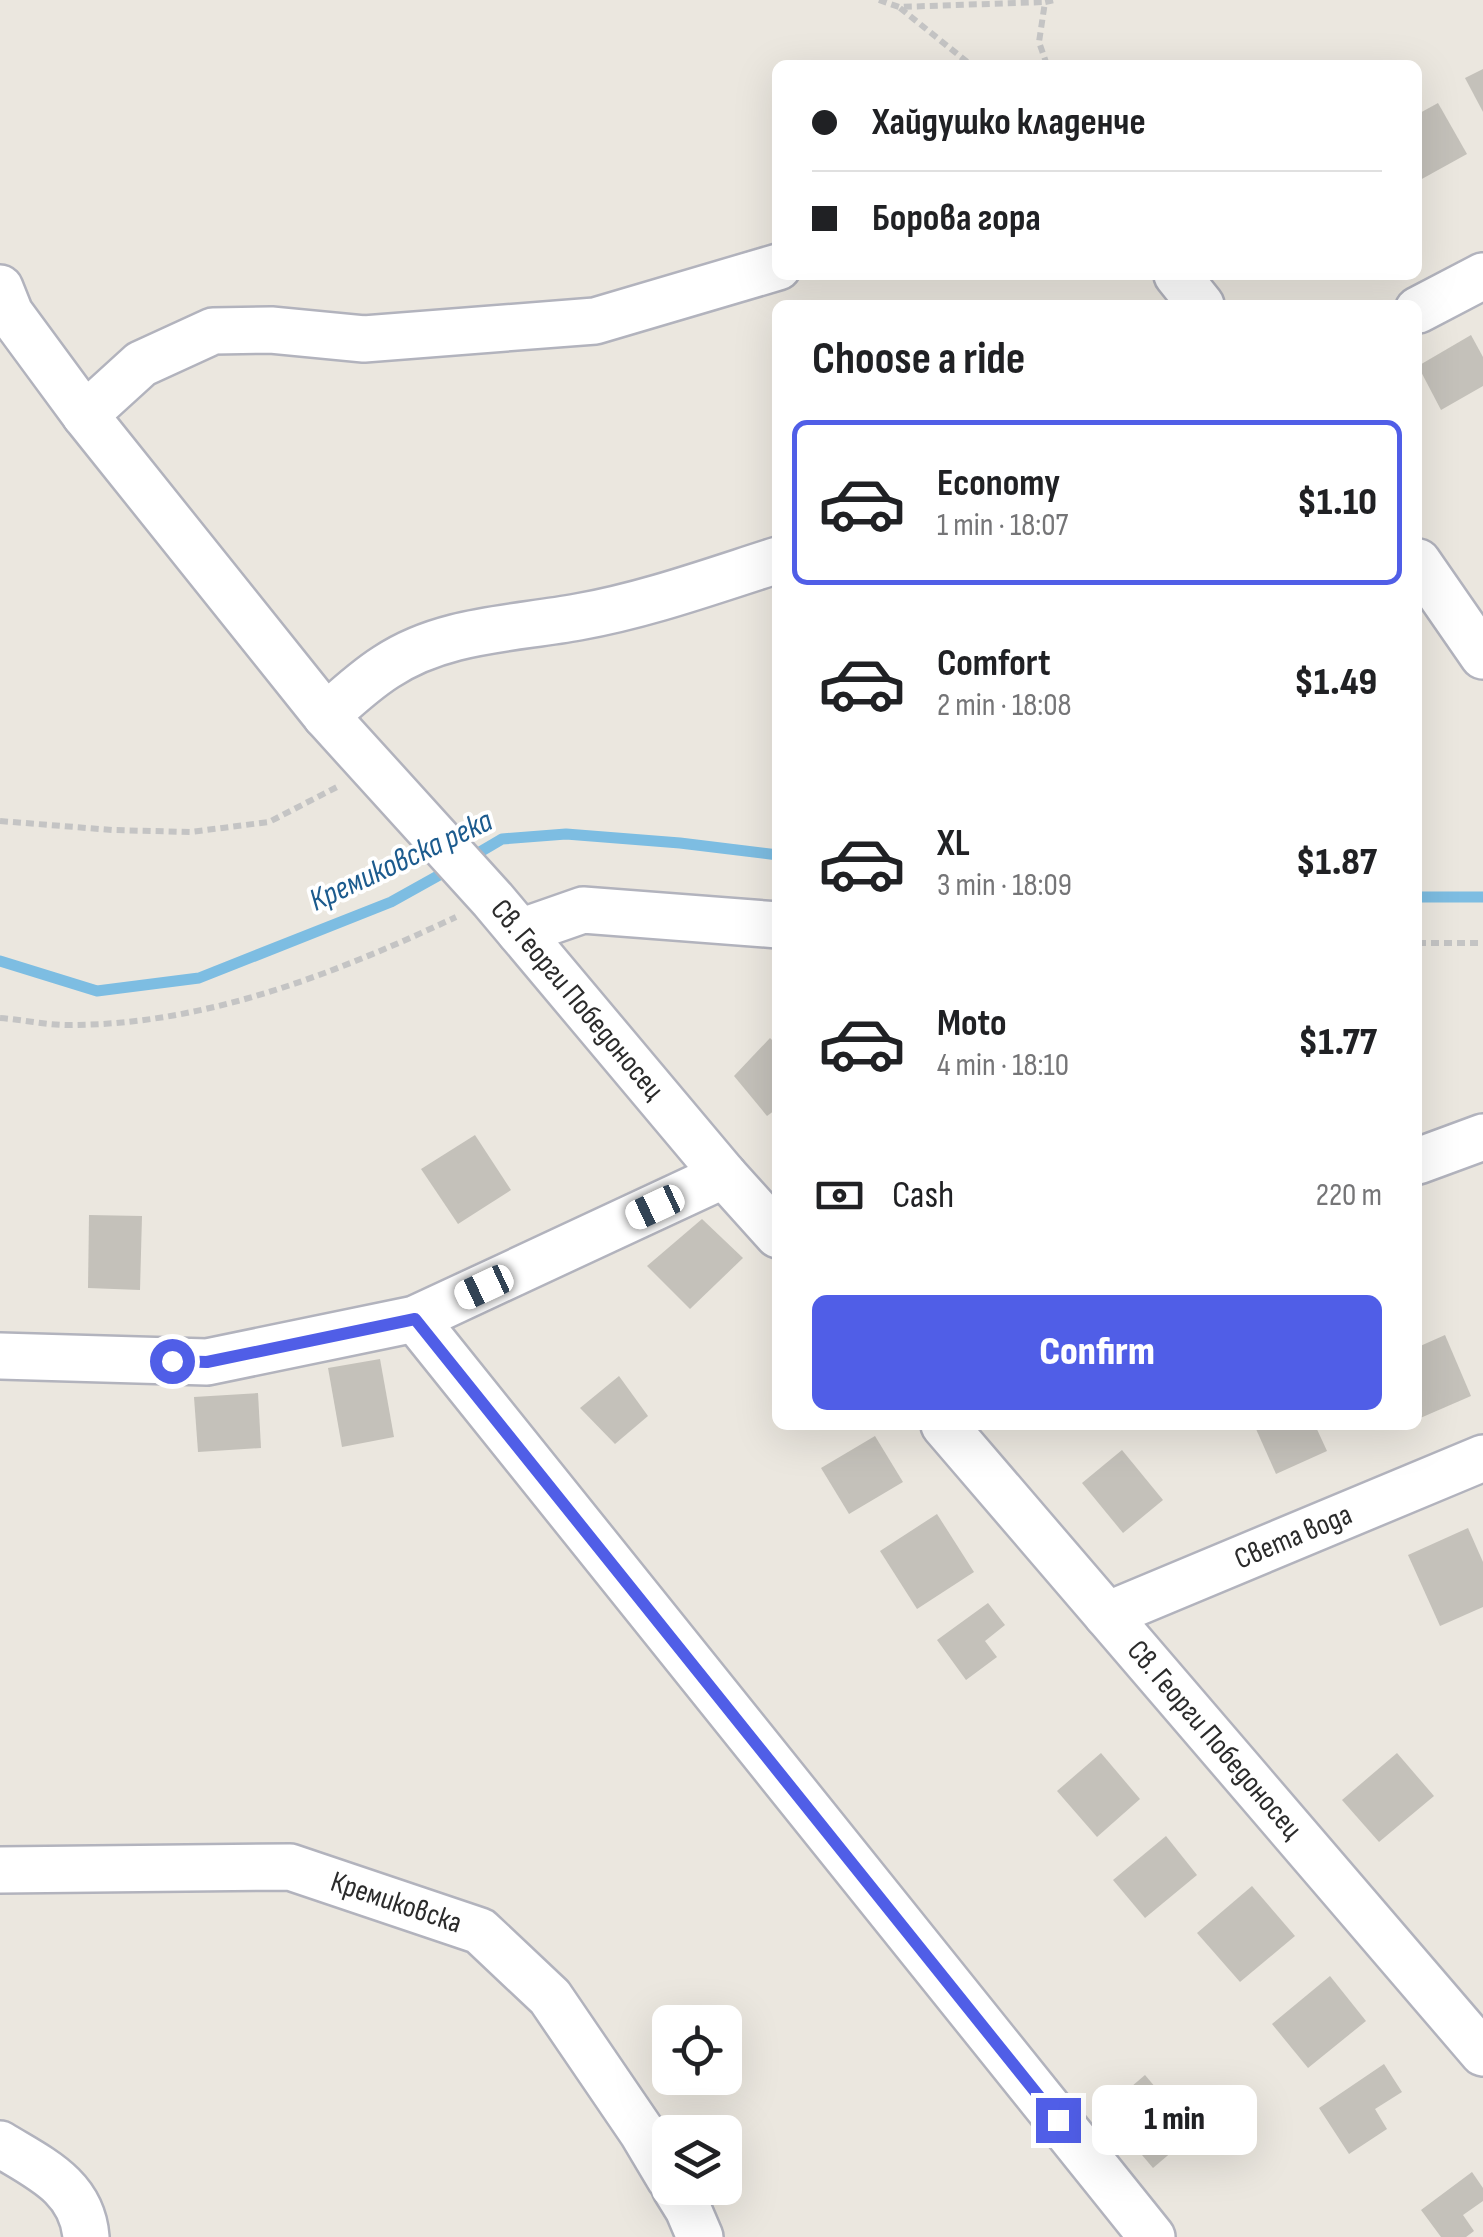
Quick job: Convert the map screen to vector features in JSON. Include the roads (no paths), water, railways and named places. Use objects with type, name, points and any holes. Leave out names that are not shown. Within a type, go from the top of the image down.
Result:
[{"type":"street","points":[[85,414],[141,364],[212,331],[271,330],[364,339],[594,321],[772,269]]},
{"type":"street","points":[[1422,308],[1483,276]]},
{"type":"street","points":[[1181,280],[1197,300]]},
{"type":"street","name":"Св. Георги Победоносец","points":[[0,288],[10,313],[85,414],[326,716],[507,916],[772,1228]]},
{"type":"street","points":[[326,716],[388,665],[444,640],[502,627],[578,617],[772,562]]},
{"type":"street","points":[[1422,568],[1483,656]]},
{"type":"street","points":[[507,916],[583,910],[772,925]]},
{"type":"street","points":[[1422,1159],[1483,1137]]},
{"type":"street","points":[[0,1356],[207,1362],[415,1319],[724,1175]]},
{"type":"street","points":[[415,1319],[1152,2237]]},
{"type":"street","name":"Св. Георги Победоносец","points":[[948,1430],[1483,2054]]},
{"type":"street","name":"Света вода","points":[[1107,1615],[1483,1458]]},
{"type":"street","name":"Кремиковска","points":[[0,1870],[290,1867],[480,1931],[550,1997],[652,2149]]},
{"type":"street","points":[[0,2144],[61,2184],[77,2202],[86,2237]]},
{"type":"street","points":[[686,2205],[700,2237]]},
{"type":"waterway","name":"Кремиковска река","points":[[468,859],[502,839],[566,834],[772,854]]},
{"type":"waterway","name":"Кремиковска река","points":[[0,961],[97,991],[199,978],[391,902],[452,868]]},
{"type":"waterway","name":"Кремиковска река","points":[[1422,897],[1483,897]]}]
